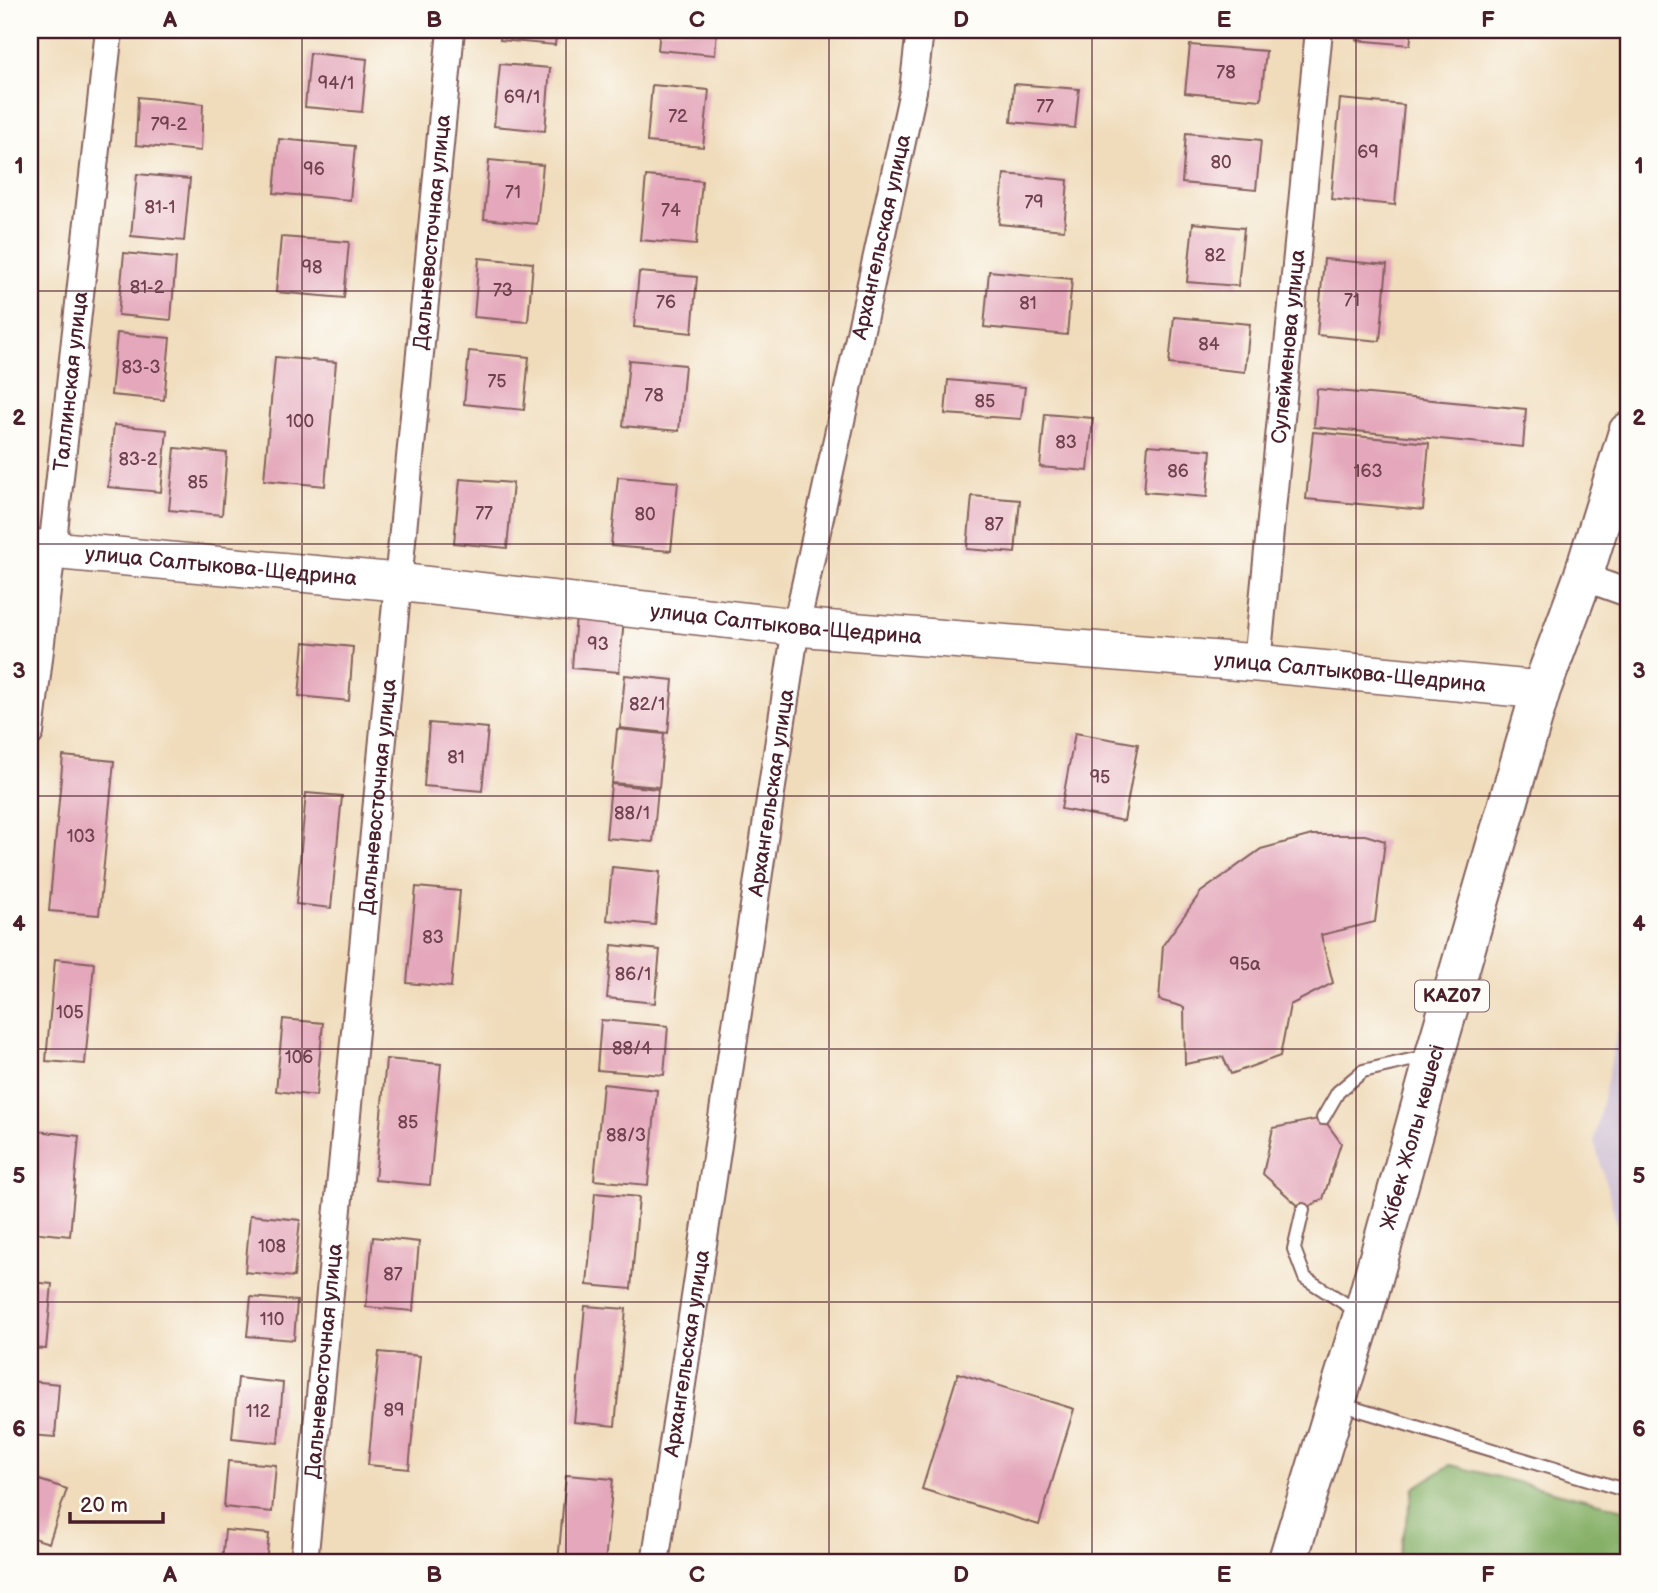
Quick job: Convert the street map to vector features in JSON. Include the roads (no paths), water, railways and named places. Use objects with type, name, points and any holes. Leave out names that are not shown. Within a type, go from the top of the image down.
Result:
[{"type":"highway","name":"Жібек Жолы көшесі","points":[[1287,1563],[1363,1315],[1541,690],[1583,577],[1628,432]]},
{"type":"street","name":"Таллинская улица","points":[[30,733],[41,549],[108,30]]},
{"type":"street","name":"Дальневосточная улица","points":[[304,1563],[452,30]]},
{"type":"street","name":"Архангельская улица","points":[[655,1563],[796,627],[913,91],[920,30]]},
{"type":"street","name":"Сулейменова улица","points":[[1257,663],[1319,30]]},
{"type":"street","name":"улица Салтыкова-Щедрина","points":[[41,549],[397,582],[796,627],[1257,663],[1541,690]]},
{"type":"street","points":[[1583,577],[1628,593]]},
{"type":"lane","points":[[1323,1118],[1338,1093],[1363,1071],[1436,1054]]},
{"type":"lane","points":[[1303,1210],[1294,1249],[1305,1278],[1363,1315]]},
{"type":"lane","points":[[1336,1403],[1628,1491]]}]
